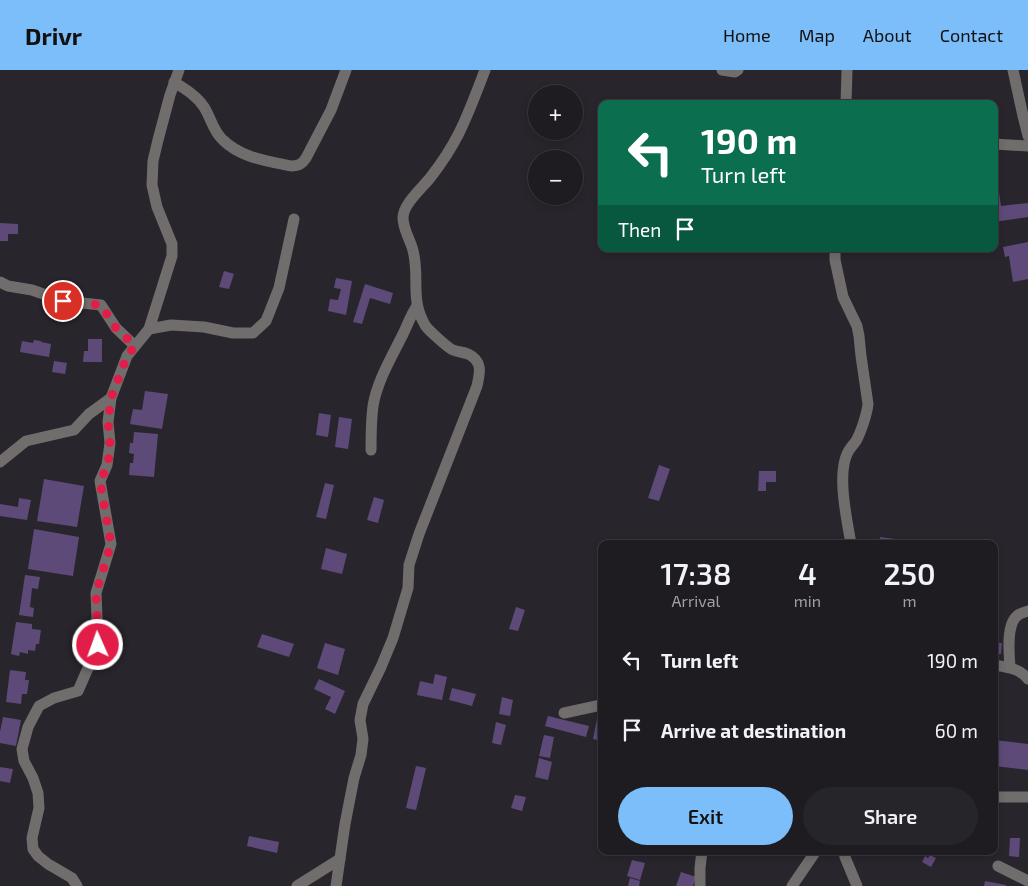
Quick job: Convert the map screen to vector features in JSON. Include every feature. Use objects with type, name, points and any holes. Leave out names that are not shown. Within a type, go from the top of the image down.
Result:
[{"type":"street","points":[[76,886],[72,878],[48,864],[33,849],[32,838],[39,808],[38,793],[24,761],[22,749],[28,728],[39,706],[54,698],[78,691],[98,645],[96,593],[111,544],[100,481],[108,465],[110,443],[108,422],[111,398],[127,356],[149,329],[172,256],[172,244],[157,207],[152,185],[155,154],[174,82],[179,70]]},
{"type":"street","points":[[174,82],[196,97],[205,107],[212,126],[223,140],[234,149],[254,158],[291,166],[302,164],[306,158],[331,110],[346,70]]},
{"type":"street","points":[[336,886],[345,824],[354,778],[361,756],[360,720],[363,704],[393,638],[408,588],[409,566],[419,534],[477,386],[480,370],[476,359],[468,354],[452,350],[425,326],[417,306],[415,288],[416,265],[413,248],[404,227],[403,217],[409,202],[434,173],[460,132],[485,70]]},
{"type":"street","points":[[722,70],[735,72],[738,70]]},
{"type":"street","points":[[846,100],[847,70]]},
{"type":"street","points":[[1013,70],[1028,136]]},
{"type":"street","points":[[998,144],[1028,146]]},
{"type":"street","points":[[149,329],[172,325],[204,327],[234,333],[253,333],[266,320],[279,288],[294,219]]},
{"type":"street","points":[[835,252],[843,298],[857,326],[868,404],[857,439],[846,455],[844,469],[843,495],[850,540]]},
{"type":"street","points":[[0,282],[8,286],[32,290],[63,301],[101,305],[116,328],[135,346]]},
{"type":"street","points":[[371,450],[373,406],[377,391],[386,368],[417,306]]},
{"type":"street","points":[[0,462],[26,441],[74,430],[89,414],[111,398]]},
{"type":"street","points":[[1010,667],[1009,643],[1011,626],[1016,617],[1028,610]]},
{"type":"street","points":[[998,666],[1016,669],[1028,678]]},
{"type":"street","points":[[564,713],[598,706]]},
{"type":"street","points":[[998,797],[1028,797]]},
{"type":"street","points":[[700,886],[702,855]]},
{"type":"street","points":[[792,886],[813,855]]},
{"type":"street","points":[[845,855],[857,886]]},
{"type":"street","points":[[297,886],[340,859]]},
{"type":"street","points":[[998,866],[1028,881]]},
{"type":"building","points":[[998,192],[1001,206],[1028,203],[1028,217],[998,221]]},
{"type":"building","points":[[0,223],[18,224],[18,234],[8,234],[8,241],[0,241]]},
{"type":"building","points":[[1028,242],[1028,279],[1013,282],[1009,256],[1005,257],[1003,247]]},
{"type":"building","points":[[224,271],[234,274],[229,289],[219,287]]},
{"type":"building","points":[[336,278],[352,281],[346,315],[328,311],[330,299],[338,300],[341,289],[334,288]]},
{"type":"building","points":[[365,284],[393,293],[390,304],[370,298],[362,324],[353,322]]},
{"type":"building","points":[[88,339],[102,339],[102,362],[83,362],[84,351],[88,351]]},
{"type":"building","points":[[34,340],[51,344],[49,357],[20,352],[22,341],[33,343]]},
{"type":"building","points":[[54,361],[67,363],[65,374],[52,372]]},
{"type":"building","points":[[145,391],[168,394],[162,429],[130,424],[133,409],[142,410]]},
{"type":"building","points":[[319,413],[331,415],[328,437],[316,435]]},
{"type":"building","points":[[339,417],[352,419],[348,449],[335,447]]},
{"type":"building","points":[[134,432],[158,434],[154,477],[129,475],[130,463],[133,463],[134,454],[129,453],[130,443],[133,443]]},
{"type":"building","points":[[659,465],[670,469],[659,501],[648,498]]},
{"type":"building","points":[[759,471],[776,471],[776,482],[766,482],[766,491],[758,491]]},
{"type":"building","points":[[44,479],[84,486],[77,527],[37,521]]},
{"type":"building","points":[[325,483],[334,485],[326,519],[316,517]]},
{"type":"building","points":[[374,497],[384,500],[378,523],[367,520]]},
{"type":"building","points":[[19,498],[31,500],[27,520],[0,516],[0,504],[18,507]]},
{"type":"building","points":[[34,529],[79,537],[73,576],[28,569]]},
{"type":"building","points":[[880,537],[895,539],[895,540],[880,540]]},
{"type":"building","points":[[326,548],[347,554],[342,574],[321,569]]},
{"type":"building","points":[[25,575],[40,577],[38,589],[32,588],[30,607],[34,608],[33,617],[19,615]]},
{"type":"building","points":[[516,607],[525,610],[518,631],[509,629]]},
{"type":"building","points":[[16,622],[32,624],[32,629],[41,630],[39,644],[36,644],[35,651],[28,650],[28,654],[20,652],[19,656],[11,654]]},
{"type":"building","points":[[262,634],[294,644],[289,657],[257,647]]},
{"type":"building","points":[[325,643],[345,649],[338,675],[317,668]]},
{"type":"building","points":[[998,643],[1002,643],[1001,654],[998,654]]},
{"type":"building","points":[[10,670],[26,672],[25,680],[29,680],[27,694],[22,694],[21,704],[6,702]]},
{"type":"building","points":[[435,674],[447,677],[442,700],[417,695],[420,681],[433,684]]},
{"type":"building","points":[[319,679],[345,691],[335,714],[325,709],[331,697],[314,689]]},
{"type":"building","points":[[452,688],[476,694],[472,706],[449,700]]},
{"type":"building","points":[[502,697],[513,700],[510,716],[499,714]]},
{"type":"building","points":[[548,716],[589,726],[586,737],[545,726]]},
{"type":"building","points":[[3,717],[21,720],[16,746],[0,743]]},
{"type":"building","points":[[597,719],[598,740],[593,739]]},
{"type":"building","points":[[496,722],[506,725],[501,745],[492,743]]},
{"type":"building","points":[[544,735],[554,737],[550,758],[539,756]]},
{"type":"building","points":[[998,740],[1028,744],[1028,770],[998,766]]},
{"type":"building","points":[[539,758],[552,762],[548,780],[535,777]]},
{"type":"building","points":[[416,766],[426,768],[416,810],[406,808]]},
{"type":"building","points":[[0,767],[13,769],[10,783],[0,781]]},
{"type":"building","points":[[515,795],[526,797],[522,811],[511,808]]},
{"type":"building","points":[[249,836],[279,842],[277,853],[247,846]]},
{"type":"building","points":[[1010,838],[1020,838],[1019,857],[1009,856]]},
{"type":"building","points":[[930,855],[936,858],[931,867],[922,862],[925,856],[928,858]]},
{"type":"building","points":[[632,860],[645,863],[640,880],[627,876]]},
{"type":"building","points":[[681,872],[696,877],[693,886],[676,886]]},
{"type":"building","points":[[630,878],[640,881],[639,886],[628,886]]},
{"type":"building","points":[[985,881],[1006,885],[1006,886],[984,886]]},
{"type":"route","points":[[63,301],[101,305],[116,328],[135,346],[127,356],[111,398],[108,422],[110,443],[108,465],[100,481],[111,544],[96,593],[98,645]]}]
